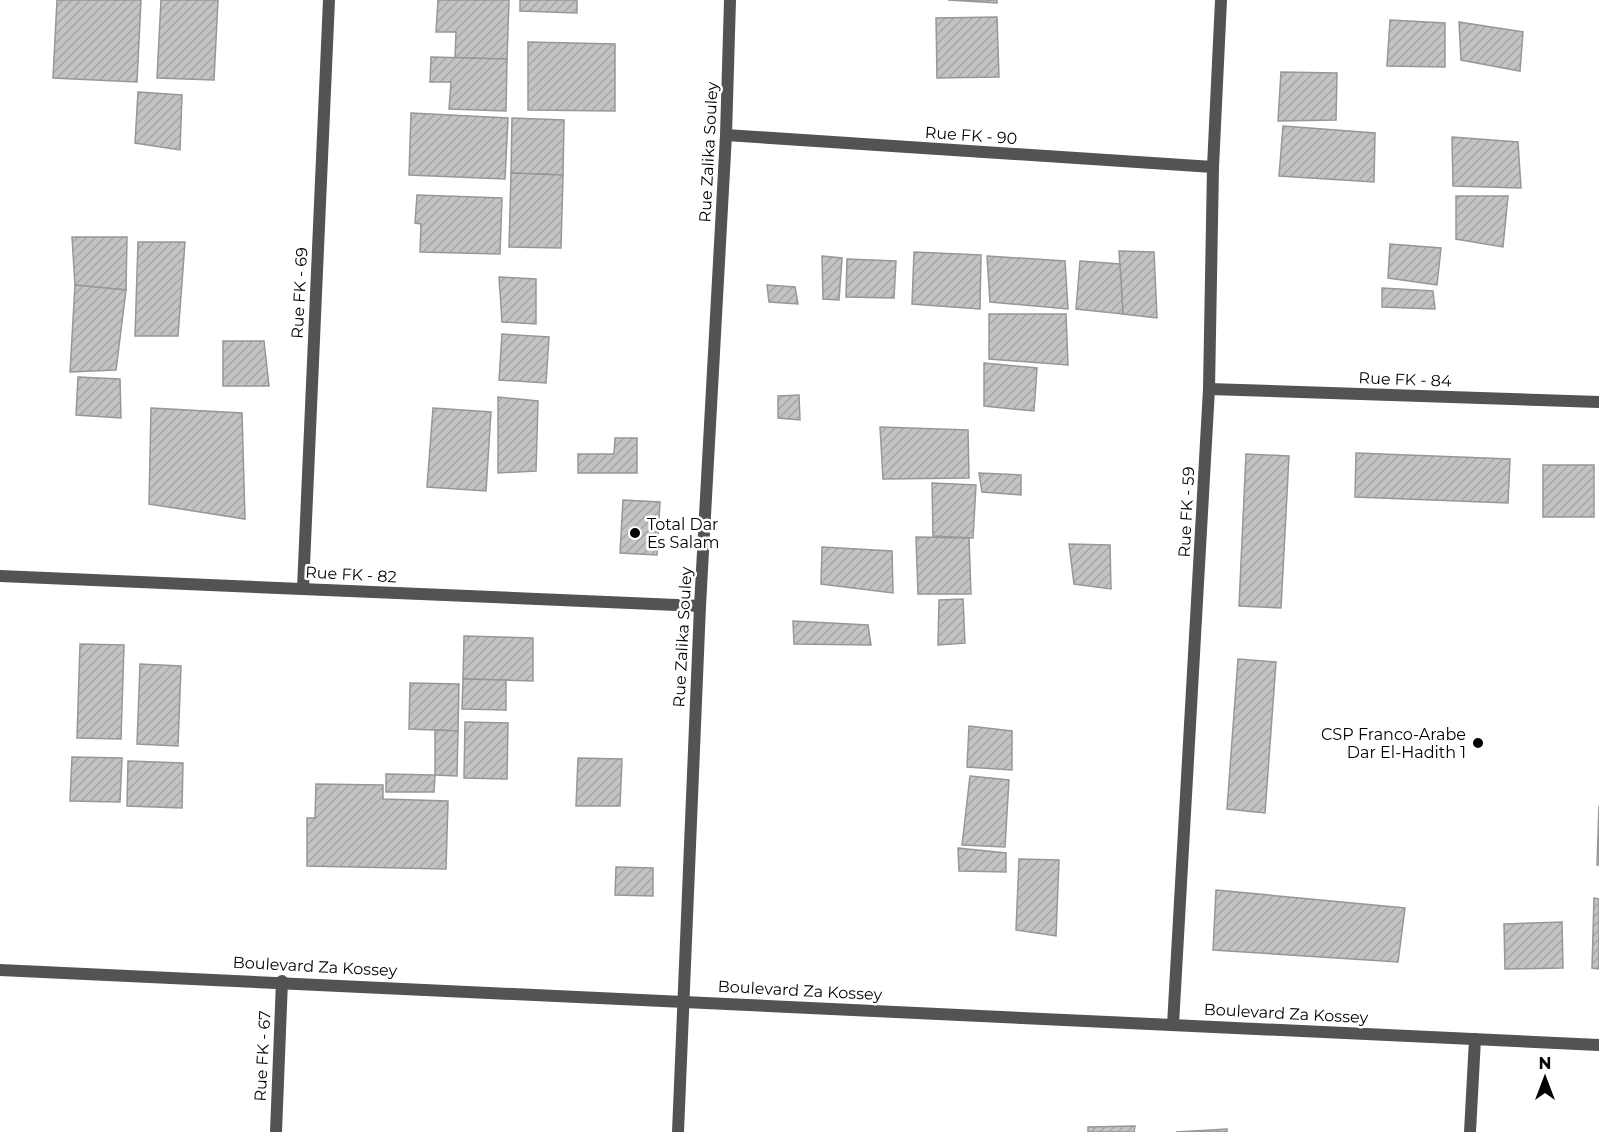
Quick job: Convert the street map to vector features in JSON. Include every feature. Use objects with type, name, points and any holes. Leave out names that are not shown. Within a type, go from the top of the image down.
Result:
[{"type":"street","name":"Rue FK - 69","points":[[303,588],[329,0]]},
{"type":"street","name":"Rue Zalika Souley","points":[[678,1132],[700,606],[726,135],[730,0]]},
{"type":"street","name":"Rue FK - 59","points":[[1173,1024],[1209,389],[1213,167],[1221,0]]},
{"type":"street","name":"Rue FK - 90","points":[[726,135],[1213,167]]},
{"type":"street","name":"Rue FK - 84","points":[[1209,389],[1599,402]]},
{"type":"street","name":"Rue FK - 82","points":[[0,576],[700,606]]},
{"type":"street","name":"Boulevard Za Kossey","points":[[0,970],[282,981],[1599,1045]]},
{"type":"street","name":"Rue FK - 67","points":[[276,1132],[282,981]]},
{"type":"street","points":[[1470,1132],[1475,1039]]},
{"type":"building","points":[[57,0],[141,0],[137,82],[53,78]]},
{"type":"building","points":[[161,0],[218,0],[214,80],[157,78]]},
{"type":"building","points":[[438,0],[509,0],[507,59],[455,58],[456,32],[436,32]]},
{"type":"building","points":[[520,0],[577,0],[577,13],[520,11]]},
{"type":"building","points":[[948,0],[997,0],[997,3]]},
{"type":"building","points":[[997,17],[999,77],[937,78],[936,18]]},
{"type":"building","points":[[1390,20],[1445,23],[1445,67],[1387,66]]},
{"type":"building","points":[[1459,22],[1523,32],[1520,71],[1461,60]]},
{"type":"building","points":[[528,42],[615,44],[615,111],[528,110]]},
{"type":"building","points":[[431,57],[507,59],[506,111],[449,109],[451,82],[430,82]]},
{"type":"building","points":[[1281,72],[1337,73],[1336,120],[1278,121]]},
{"type":"building","points":[[138,92],[182,95],[180,150],[135,143]]},
{"type":"building","points":[[411,113],[508,118],[505,179],[409,175]]},
{"type":"building","points":[[512,118],[564,120],[563,175],[511,173]]},
{"type":"building","points":[[1283,126],[1375,133],[1374,182],[1279,176]]},
{"type":"building","points":[[1452,137],[1518,142],[1521,188],[1453,186]]},
{"type":"building","points":[[511,173],[563,175],[561,248],[509,247]]},
{"type":"building","points":[[417,195],[502,198],[500,254],[420,252],[421,224],[415,223]]},
{"type":"building","points":[[1456,196],[1508,196],[1503,247],[1456,239]]},
{"type":"building","points":[[72,237],[127,237],[126,290],[75,285]]},
{"type":"building","points":[[138,242],[185,242],[178,336],[135,336]]},
{"type":"building","points":[[1390,244],[1441,248],[1437,285],[1388,278]]},
{"type":"building","points":[[1119,251],[1154,252],[1157,318],[1123,314]]},
{"type":"building","points":[[914,252],[981,255],[980,309],[912,304]]},
{"type":"building","points":[[822,256],[842,258],[839,300],[823,299]]},
{"type":"building","points":[[987,256],[1065,261],[1068,309],[990,302]]},
{"type":"building","points":[[847,259],[896,261],[894,298],[846,297]]},
{"type":"building","points":[[1080,261],[1120,264],[1123,314],[1076,309]]},
{"type":"building","points":[[499,277],[536,279],[536,324],[502,322]]},
{"type":"building","points":[[75,285],[126,290],[116,370],[70,372]]},
{"type":"building","points":[[767,285],[795,287],[798,304],[769,302]]},
{"type":"building","points":[[1382,288],[1433,291],[1435,309],[1382,307]]},
{"type":"building","points":[[989,314],[1066,314],[1068,365],[989,359]]},
{"type":"building","points":[[502,334],[549,337],[546,383],[499,380]]},
{"type":"building","points":[[223,341],[264,341],[269,386],[223,386]]},
{"type":"building","points":[[984,363],[1037,368],[1034,411],[984,406]]},
{"type":"building","points":[[78,377],[120,379],[121,418],[76,415]]},
{"type":"building","points":[[799,395],[800,420],[778,418],[778,396]]},
{"type":"building","points":[[498,397],[538,401],[536,471],[498,473]]},
{"type":"building","points":[[151,408],[242,413],[245,519],[149,504]]},
{"type":"building","points":[[433,408],[491,412],[486,491],[427,487]]},
{"type":"building","points":[[880,427],[968,430],[969,478],[883,479]]},
{"type":"building","points":[[615,438],[637,438],[637,473],[578,473],[578,454],[614,454]]},
{"type":"building","points":[[1356,453],[1510,459],[1508,503],[1355,497]]},
{"type":"building","points":[[1246,454],[1289,456],[1281,608],[1239,606]]},
{"type":"building","points":[[1543,465],[1594,465],[1594,517],[1543,517]]},
{"type":"building","points":[[979,473],[1021,475],[1021,495],[982,492]]},
{"type":"building","points":[[932,483],[976,485],[973,538],[933,536]]},
{"type":"building","points":[[623,500],[660,502],[657,555],[620,553]]},
{"type":"building","points":[[916,537],[969,538],[971,594],[918,594]]},
{"type":"building","points":[[1069,544],[1110,545],[1111,589],[1074,584]]},
{"type":"building","points":[[822,547],[892,551],[893,593],[821,584]]},
{"type":"building","points":[[963,599],[965,643],[938,645],[939,600]]},
{"type":"building","points":[[793,621],[868,625],[871,645],[794,644]]},
{"type":"building","points":[[464,636],[533,638],[533,681],[463,679]]},
{"type":"building","points":[[80,644],[124,645],[121,739],[77,738]]},
{"type":"building","points":[[1238,659],[1276,662],[1265,813],[1227,809]]},
{"type":"building","points":[[140,664],[181,666],[178,746],[137,744]]},
{"type":"building","points":[[463,679],[506,680],[506,710],[462,709]]},
{"type":"building","points":[[410,683],[459,684],[458,731],[409,729]]},
{"type":"building","points":[[465,722],[508,723],[507,779],[464,778]]},
{"type":"building","points":[[969,726],[1012,731],[1012,770],[967,767]]},
{"type":"building","points":[[435,730],[458,731],[457,776],[435,775]]},
{"type":"building","points":[[72,757],[122,758],[120,802],[70,801]]},
{"type":"building","points":[[578,758],[622,759],[620,806],[576,806]]},
{"type":"building","points":[[128,761],[183,763],[182,808],[127,806]]},
{"type":"building","points":[[386,774],[435,775],[434,792],[386,792]]},
{"type":"building","points":[[970,776],[1009,780],[1005,847],[962,845]]},
{"type":"building","points":[[316,784],[383,785],[383,799],[448,801],[446,869],[307,866],[307,818],[315,818]]},
{"type":"building","points":[[1599,806],[1599,865],[1597,865]]},
{"type":"building","points":[[958,848],[1006,853],[1006,872],[959,871]]},
{"type":"building","points":[[1019,859],[1059,860],[1056,936],[1016,930]]},
{"type":"building","points":[[616,867],[653,868],[653,896],[615,895]]},
{"type":"building","points":[[1216,890],[1405,908],[1398,962],[1213,950]]},
{"type":"building","points":[[1594,898],[1599,899],[1599,969],[1592,968]]},
{"type":"building","points":[[1562,922],[1563,968],[1505,969],[1504,924]]},
{"type":"building","points":[[1135,1126],[1134,1132],[1088,1132],[1088,1127]]},
{"type":"building","points":[[1227,1129],[1227,1132],[1176,1132]]},
{"type":"place","name":"Total Dar Es Salam","points":[[635,533]]},
{"type":"place","name":"CSP Franco-Arabe Dar El-Hadith 1","points":[[1478,743]]}]
